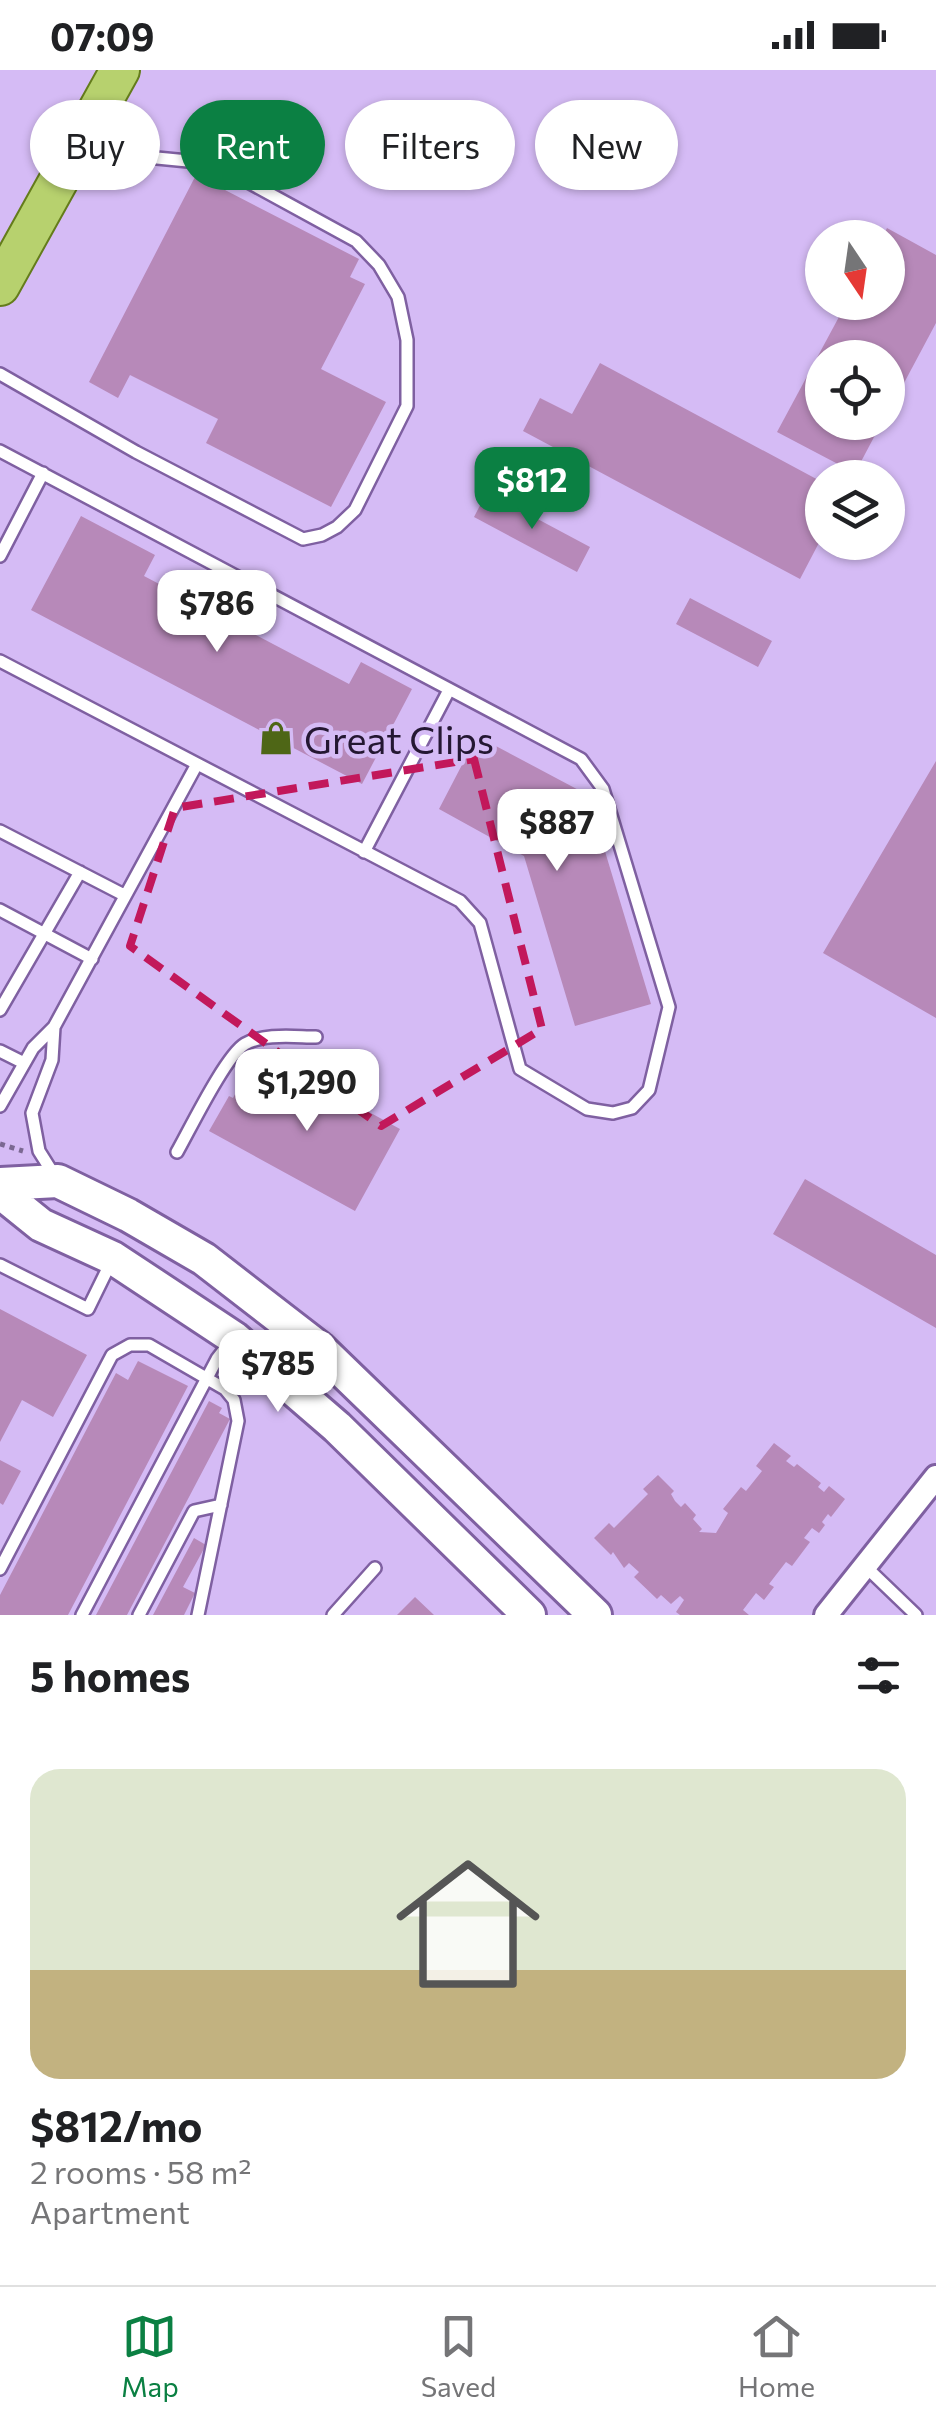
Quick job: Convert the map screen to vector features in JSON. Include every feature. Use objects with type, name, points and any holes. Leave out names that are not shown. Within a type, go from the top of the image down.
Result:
[{"type":"main road","points":[[104,100],[120,70]]},
{"type":"main road","points":[[0,286],[54,190]]},
{"type":"main road","points":[[0,1184],[58,1181],[204,1259],[319,1348],[595,1615]]},
{"type":"main road","points":[[0,1192],[40,1225],[113,1258],[234,1338],[338,1428],[529,1615]]},
{"type":"street","points":[[338,1428],[368,1397]]},
{"type":"street","points":[[826,1615],[936,1478]]},
{"type":"lane","points":[[0,374],[136,452],[303,539],[322,536],[355,510],[406,406],[407,340],[398,297],[379,265],[356,241],[228,171],[198,162],[160,158]]},
{"type":"lane","points":[[0,450],[580,759],[603,789],[669,1007],[650,1090],[632,1108],[613,1113],[587,1108],[520,1069],[480,922],[460,902],[0,661]]},
{"type":"lane","points":[[0,556],[43,474]]},
{"type":"lane","points":[[364,852],[449,690]]},
{"type":"lane","points":[[0,1106],[33,1048],[54,1028],[197,764]]},
{"type":"lane","points":[[0,830],[124,895]]},
{"type":"lane","points":[[0,1010],[80,872]]},
{"type":"lane","points":[[0,910],[92,959]]},
{"type":"lane","points":[[54,1028],[52,1060],[32,1113],[39,1151],[58,1181]]},
{"type":"lane","points":[[177,1152],[230,1060],[245,1044],[276,1037],[316,1037]]},
{"type":"lane","points":[[0,1051],[24,1063]]},
{"type":"lane","points":[[0,1265],[88,1309],[113,1258]]},
{"type":"lane","points":[[82,1615],[218,1359],[234,1338]]},
{"type":"lane","points":[[0,1569],[112,1355],[130,1345],[149,1345],[225,1389],[234,1400],[238,1421],[198,1615]]},
{"type":"lane","points":[[139,1615],[194,1511],[221,1505]]},
{"type":"lane","points":[[865,1566],[916,1615]]},
{"type":"lane","points":[[333,1615],[375,1568]]},
{"type":"path","points":[[0,1144],[31,1153]]},
{"type":"highlighted area","points":[[474,759],[542,1029],[381,1126],[130,946],[175,808]]},
{"type":"building","points":[[188,190],[225,190],[359,259],[350,277],[365,284],[321,369],[386,402],[331,507],[206,443],[218,419],[130,375],[118,398],[89,382]]},
{"type":"building","points":[[905,238],[936,255],[936,323],[905,381],[905,340],[827,340],[837,320],[905,320]]},
{"type":"building","points":[[600,363],[805,473],[805,560],[810,560],[800,579],[523,431],[540,398],[572,414]]},
{"type":"building","points":[[805,380],[805,440],[872,440],[862,460],[830,460],[777,432]]},
{"type":"building","points":[[487,492],[590,547],[577,572],[474,517]]},
{"type":"building","points":[[81,516],[155,555],[144,576],[349,684],[361,662],[412,689],[362,784],[31,610]]},
{"type":"building","points":[[690,598],[772,641],[758,667],[676,624]]},
{"type":"building","points":[[477,736],[588,795],[651,1004],[575,1026],[524,856],[439,809]]},
{"type":"building","points":[[936,761],[936,1018],[823,953]]},
{"type":"building","points":[[250,1066],[288,1086],[296,1072],[400,1129],[355,1211],[209,1131]]},
{"type":"building","points":[[805,1179],[936,1255],[936,1328],[773,1234]]},
{"type":"building","points":[[0,1309],[87,1355],[53,1417],[22,1400],[0,1442]]},
{"type":"building","points":[[138,1361],[188,1386],[68,1615],[0,1615],[0,1595],[116,1373],[128,1380]]},
{"type":"building","points":[[209,1401],[222,1408],[219,1413],[230,1419],[127,1615],[96,1615]]},
{"type":"building","points":[[774,1443],[791,1456],[786,1461],[794,1467],[797,1464],[821,1483],[818,1487],[824,1492],[829,1486],[845,1499],[831,1517],[828,1514],[819,1533],[812,1528],[804,1538],[810,1542],[792,1566],[786,1562],[769,1584],[774,1587],[764,1600],[756,1593],[743,1610],[749,1615],[680,1615],[676,1612],[684,1600],[680,1596],[671,1604],[661,1595],[657,1599],[634,1577],[639,1572],[629,1563],[624,1568],[613,1552],[611,1555],[594,1538],[609,1523],[614,1528],[648,1494],[643,1489],[658,1475],[674,1491],[671,1494],[675,1501],[681,1507],[685,1503],[696,1515],[693,1519],[702,1529],[699,1532],[716,1533],[728,1513],[723,1509],[741,1487],[746,1491],[762,1471],[756,1466]]},
{"type":"building","points":[[0,1460],[21,1471],[3,1505],[0,1503]]},
{"type":"building","points":[[194,1538],[206,1545],[183,1587],[195,1593],[184,1615],[153,1615]]},
{"type":"building","points":[[415,1597],[434,1615],[397,1615]]},
{"type":"place","name":"Great Clips","points":[[276,738]]}]
